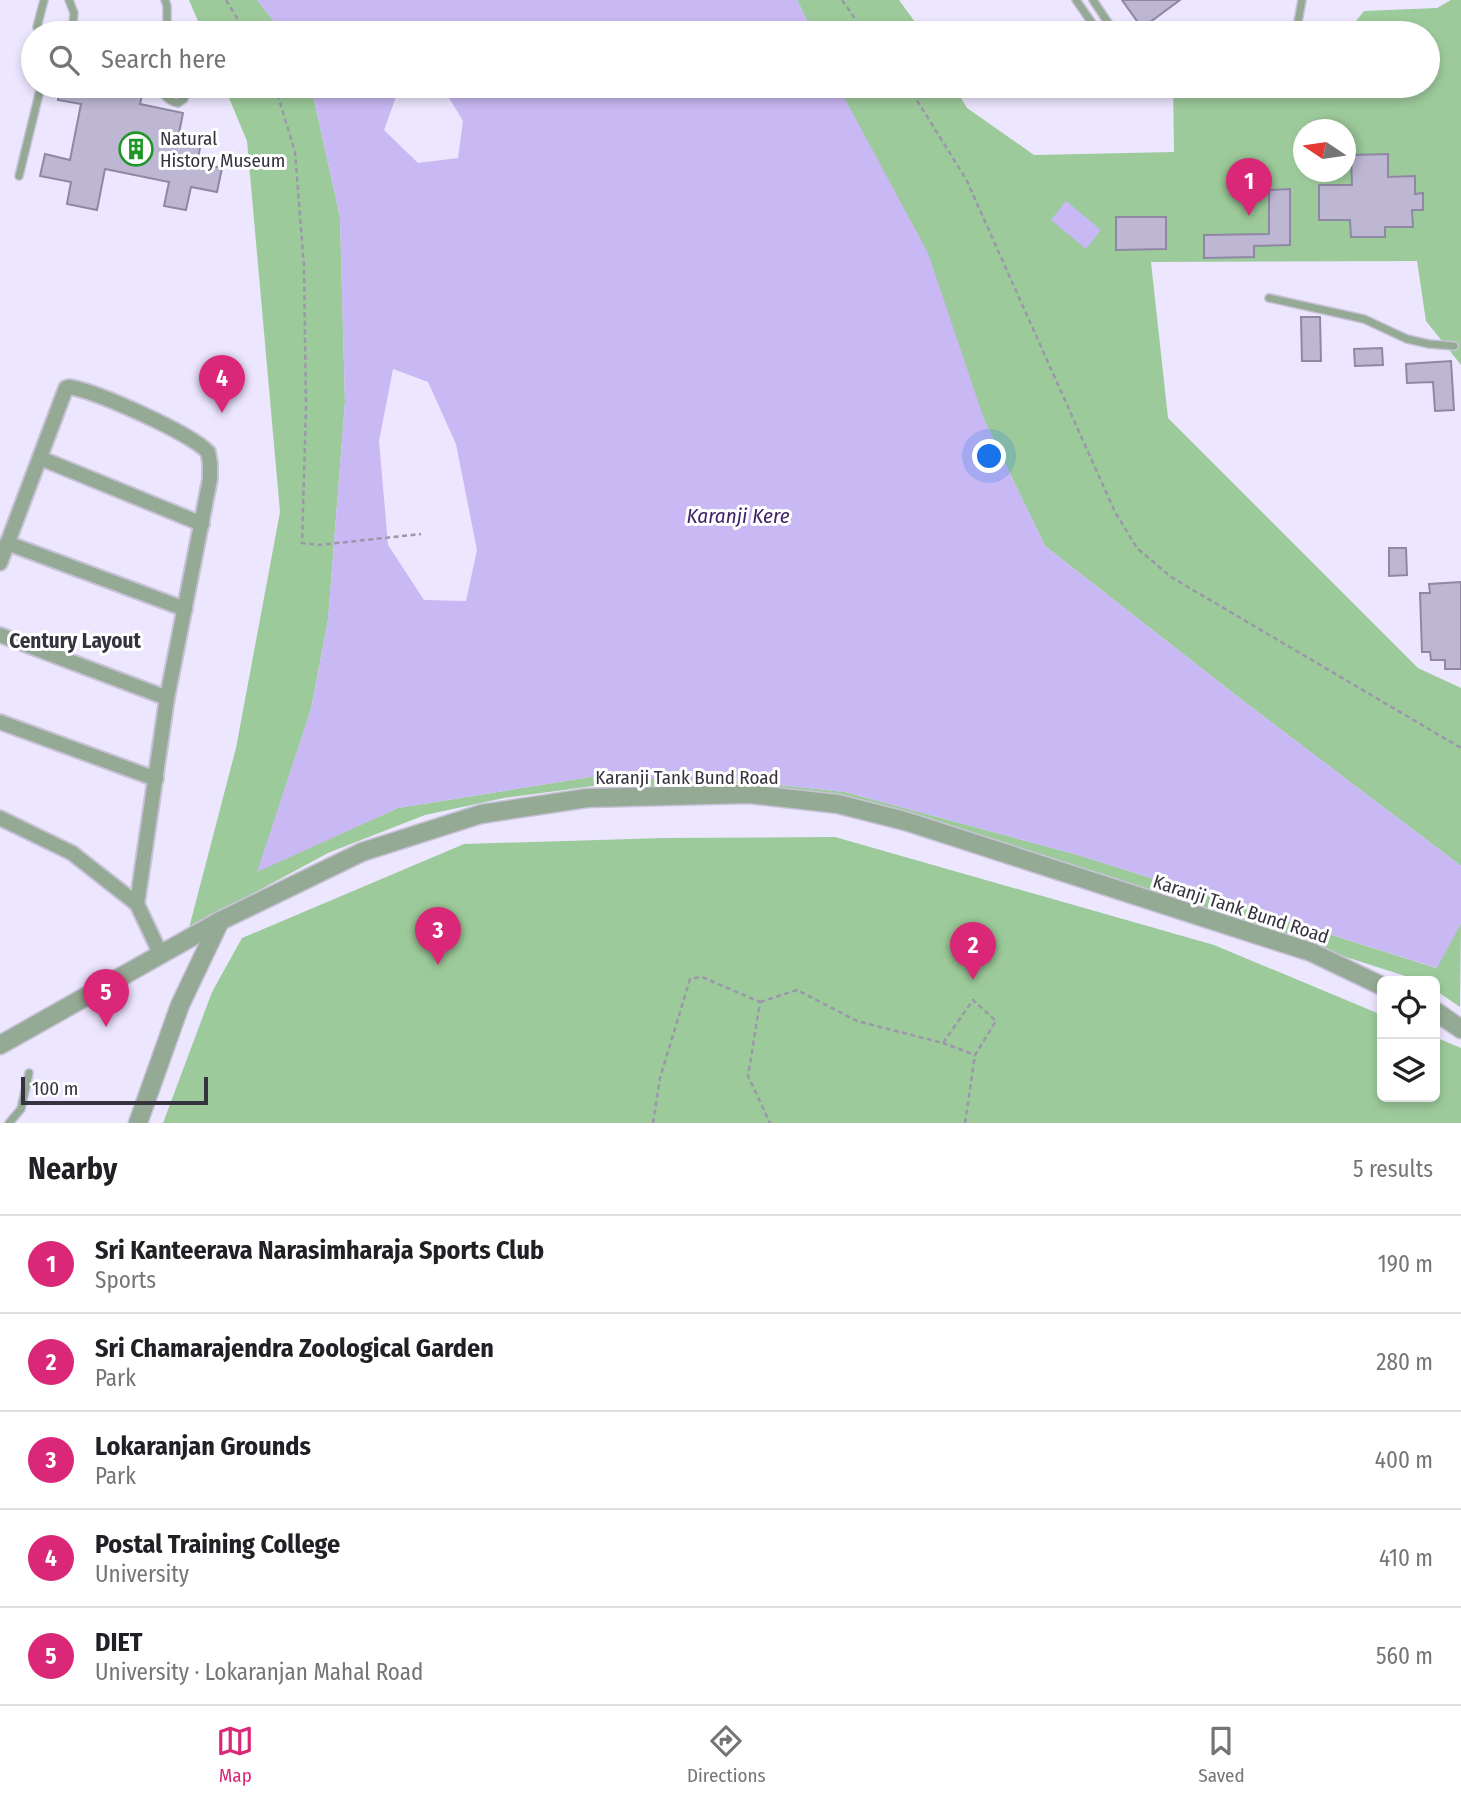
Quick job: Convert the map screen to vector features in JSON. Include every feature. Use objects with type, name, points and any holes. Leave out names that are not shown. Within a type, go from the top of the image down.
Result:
[{"type":"street","points":[[0,564],[62,395],[69,387],[129,409],[208,452],[211,463],[210,479],[167,698],[136,904]]},
{"type":"street","points":[[40,458],[202,524]]},
{"type":"street","points":[[8,544],[185,609]]},
{"type":"street","points":[[0,635],[167,698]]},
{"type":"street","points":[[0,722],[156,779]]},
{"type":"street","name":"Karanji Tank Bund Road","points":[[0,1045],[220,921],[362,852],[481,814],[587,798],[749,794],[838,804],[905,821],[1311,952],[1377,984]]},
{"type":"street","points":[[0,818],[72,853],[136,904],[161,955]]},
{"type":"street","points":[[138,1123],[188,984],[220,921]]},
{"type":"street","points":[[1440,1014],[1461,1029]]},
{"type":"lane","points":[[39,21],[44,0]]},
{"type":"lane","points":[[69,0],[74,13],[73,21]]},
{"type":"lane","points":[[165,0],[166,21]]},
{"type":"lane","points":[[1076,0],[1091,21]]},
{"type":"lane","points":[[1093,0],[1107,21]]},
{"type":"lane","points":[[1298,21],[1302,0]]},
{"type":"lane","points":[[19,176],[38,98]]},
{"type":"lane","points":[[166,98],[178,103],[184,98]]},
{"type":"lane","points":[[1269,298],[1364,318],[1407,339],[1454,346]]},
{"type":"lane","points":[[9,1123],[21,1108],[29,1073]]},
{"type":"path","points":[[226,0],[239,21]]},
{"type":"path","points":[[842,0],[857,21]]},
{"type":"path","points":[[279,98],[295,152],[304,267],[306,408],[302,543],[319,545],[421,534]]},
{"type":"path","points":[[915,98],[966,179],[1115,512],[1136,548],[1171,578],[1461,748]]},
{"type":"path","points":[[653,1123],[660,1078],[690,979],[702,977],[761,1002],[797,990],[857,1021],[943,1043],[975,1055]]},
{"type":"path","points":[[943,1043],[973,1000],[996,1021],[975,1055],[965,1123]]},
{"type":"path","points":[[761,1002],[748,1076],[770,1123]]},
{"type":"green space","points":[[189,0],[257,0],[274,21],[198,21]]},
{"type":"green space","points":[[797,0],[899,0],[914,21],[807,21]]},
{"type":"green space","points":[[1451,0],[1461,0],[1461,365],[1426,321],[1417,261],[1151,262],[1168,418],[1418,668],[1461,688],[1461,866],[1045,546],[985,422],[843,98],[961,98],[967,108],[1034,155],[1174,152],[1173,98],[1440,98],[1440,21],[1356,21],[1364,11],[1437,8]]},
{"type":"green space","points":[[229,98],[314,98],[340,217],[345,402],[328,620],[311,709],[258,871],[398,808],[590,777],[749,782],[845,792],[1078,855],[1436,968],[1461,923],[1460,1007],[1440,993],[1440,976],[1405,976],[848,798],[749,790],[608,784],[504,798],[425,815],[328,853],[189,928],[236,748],[280,512],[247,141]]},
{"type":"green space","points":[[835,837],[1214,945],[1377,1013],[1377,1102],[1440,1102],[1440,1039],[1461,1048],[1461,1123],[163,1123],[212,992],[242,938],[464,844],[664,838]]},
{"type":"water","points":[[257,0],[797,0],[807,21],[274,21]]},
{"type":"water","name":"Karanji Kere","points":[[314,98],[396,98],[384,130],[418,163],[458,158],[463,121],[449,98],[844,98],[928,253],[985,422],[1045,546],[1461,866],[1461,923],[1437,968],[1078,855],[845,792],[749,782],[590,777],[398,808],[257,872],[311,709],[328,620],[345,402],[340,217]],"holes":[[[393,369],[428,382],[456,444],[477,550],[466,601],[424,600],[388,545],[379,441]]]},
{"type":"water","points":[[1066,201],[1101,230],[1086,249],[1051,220]]},
{"type":"building","points":[[1122,0],[1180,0],[1152,21],[1137,21]]},
{"type":"building","name":"Natural History Museum","points":[[141,98],[140,104],[183,113],[178,138],[201,143],[197,163],[222,168],[217,192],[191,187],[186,210],[164,206],[169,182],[105,169],[97,210],[67,204],[71,182],[40,176],[45,154],[70,160],[81,104],[58,100]]},
{"type":"building","points":[[1388,154],[1388,177],[1415,176],[1415,194],[1423,193],[1423,210],[1412,210],[1413,227],[1385,227],[1385,237],[1351,237],[1350,220],[1319,220],[1319,185],[1352,185],[1352,182],[1356,182],[1356,155]]},
{"type":"building","points":[[1290,189],[1290,245],[1254,246],[1254,257],[1204,258],[1204,235],[1269,234],[1269,190]]},
{"type":"building","points":[[1116,217],[1166,217],[1166,249],[1116,250]]},
{"type":"building","points":[[1301,317],[1320,317],[1321,361],[1302,361]]},
{"type":"building","points":[[1382,348],[1383,365],[1355,366],[1354,349]]},
{"type":"building","points":[[1451,361],[1454,410],[1435,411],[1433,382],[1407,383],[1406,364]]},
{"type":"building","points":[[1389,548],[1406,548],[1407,575],[1389,576]]},
{"type":"building","points":[[1461,582],[1461,669],[1445,669],[1445,660],[1431,660],[1430,652],[1422,652],[1420,593],[1430,593],[1429,584]]},
{"type":"place","name":"Natural History Museum","points":[[136,149]]},
{"type":"place","name":"Sri Kanteerava Narasimharaja Sports Club","points":[[1249,216]]},
{"type":"place","name":"Postal Training College","points":[[222,413]]},
{"type":"place","name":"Lokaranjan Grounds","points":[[438,965]]},
{"type":"place","name":"Sri Chamarajendra Zoological Garden","points":[[973,980]]},
{"type":"place","name":"DIET","points":[[106,1027]]},
{"type":"district","name":"Century Layout","points":[[75,641]]}]
